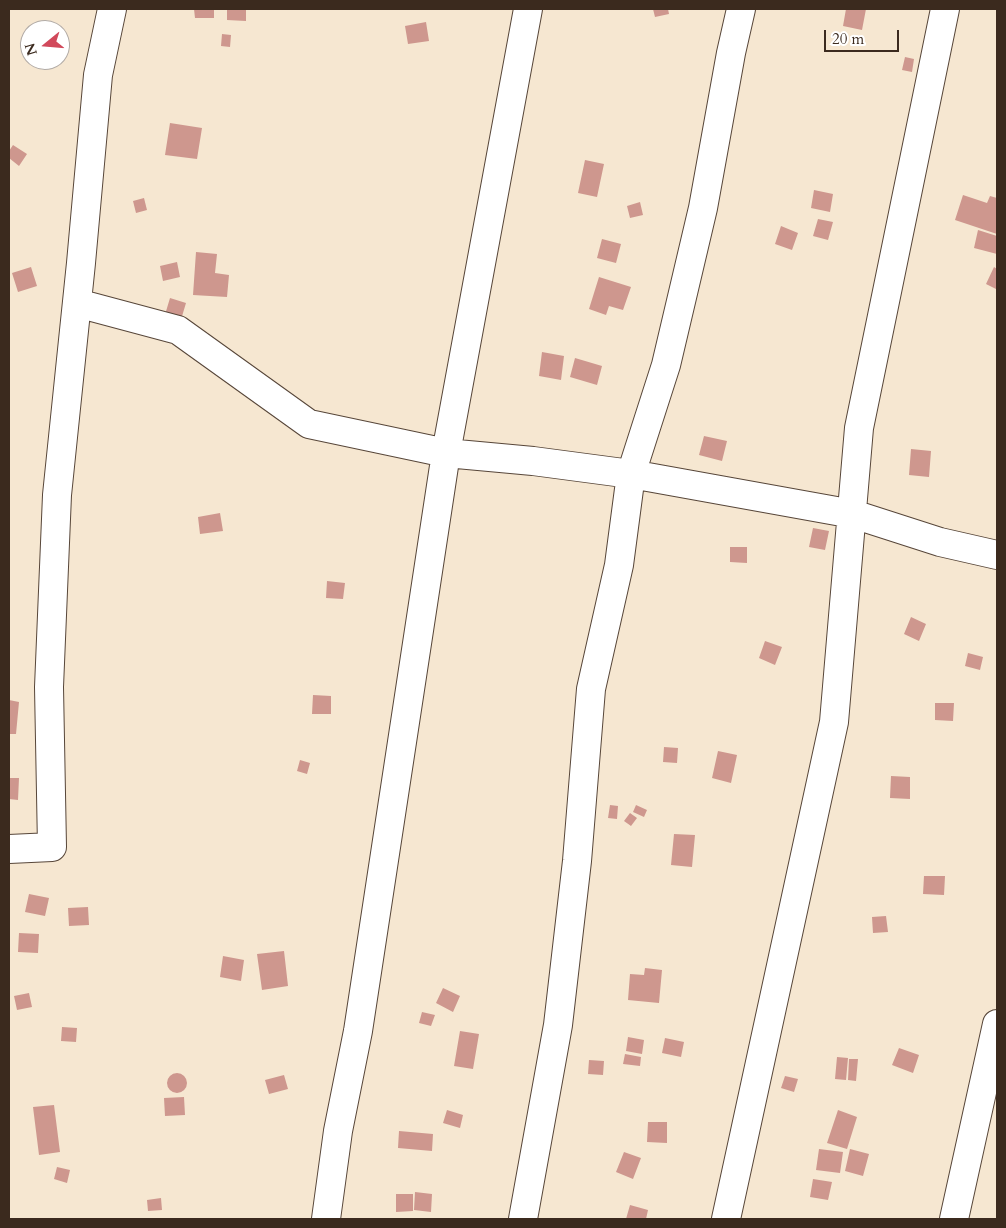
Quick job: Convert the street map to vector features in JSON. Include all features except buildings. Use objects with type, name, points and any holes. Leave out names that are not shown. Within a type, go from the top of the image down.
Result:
[{"type":"street","points":[[9,849],[52,847],[49,687],[57,495],[98,76],[112,9]]},
{"type":"street","points":[[326,1219],[338,1131],[358,1031],[446,453],[528,9]]},
{"type":"street","points":[[523,1219],[558,1025],[577,861],[591,689],[619,565],[631,474],[666,365],[703,208],[731,53],[741,9]]},
{"type":"street","points":[[726,1219],[834,722],[859,428],[945,9]]},
{"type":"street","points":[[77,303],[178,330],[309,424],[446,453],[533,461],[631,474],[853,514],[940,542],[997,555]]},
{"type":"street","points":[[954,1219],[997,1024]]}]
